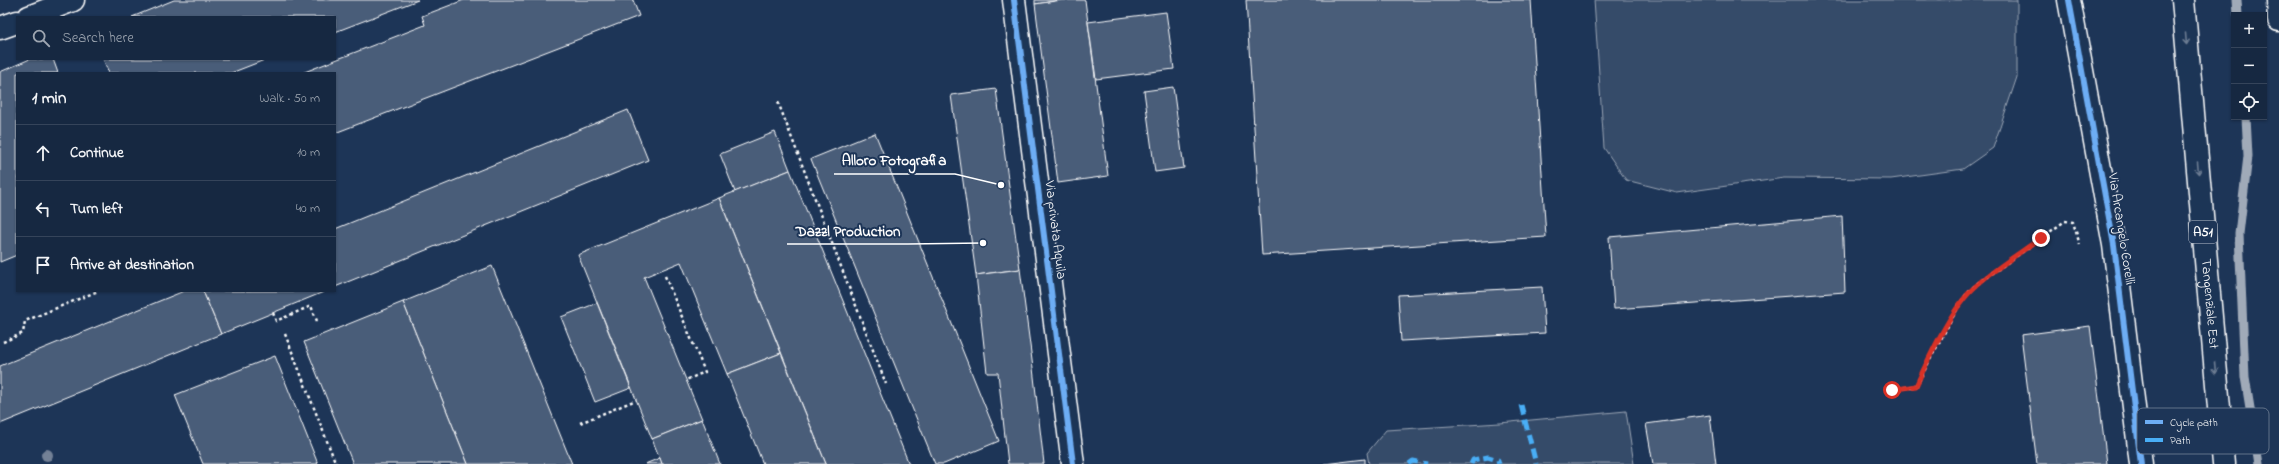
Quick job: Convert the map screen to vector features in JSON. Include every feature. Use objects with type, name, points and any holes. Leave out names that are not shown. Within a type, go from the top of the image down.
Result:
[{"type":"main road","points":[[32,16],[73,0]]},
{"type":"main road","name":"Via privata Aquila","points":[[1014,0],[1073,464]]},
{"type":"main road","name":"Via Arcangelo Corelli","points":[[2068,0],[2114,245],[2137,432]]},
{"type":"main road","name":"Tangenziale Est","points":[[2183,0],[2219,408]]},
{"type":"main road","points":[[2278,0],[2279,20]]},
{"type":"main road","points":[[0,28],[16,22]]},
{"type":"main road","name":"Via Arcangelo Corelli","points":[[2140,454],[2141,464]]},
{"type":"main road","name":"Tangenziale Est","points":[[2223,454],[2224,464]]},
{"type":"path","points":[[778,102],[886,384]]},
{"type":"path","points":[[1892,390],[1916,386],[1958,307],[1977,284],[2065,221],[2073,222],[2080,245]]},
{"type":"path","points":[[665,276],[705,372],[686,380]]},
{"type":"path","points":[[3,342],[23,333],[25,321],[96,292]]},
{"type":"path","points":[[273,313],[276,321],[311,306],[317,321]]},
{"type":"path","points":[[285,334],[336,464]]},
{"type":"path","points":[[580,423],[636,400]]},
{"type":"shaded area","points":[[1594,0],[2017,0],[2017,77],[1993,148],[1963,169],[1891,179],[1784,178],[1677,193],[1626,180],[1604,148]]},
{"type":"shaded area","points":[[1626,411],[1634,464],[1369,464],[1367,453],[1386,430],[1500,423]]},
{"type":"building","points":[[174,0],[418,0],[336,32],[336,16],[134,16]]},
{"type":"building","points":[[464,0],[633,0],[639,16],[336,133],[336,72],[305,72],[425,25],[422,16]]},
{"type":"building","points":[[1035,0],[1062,0],[1035,4]]},
{"type":"building","points":[[1062,0],[1085,0],[1108,176],[1058,183],[1035,4]]},
{"type":"building","points":[[1246,0],[1531,0],[1546,237],[1262,255]]},
{"type":"building","points":[[1166,12],[1174,69],[1096,79],[1088,22]]},
{"type":"building","points":[[28,60],[53,60],[58,72],[16,72],[16,255],[0,262],[0,72]]},
{"type":"building","points":[[103,60],[264,60],[234,72],[109,72]]},
{"type":"building","points":[[1173,87],[1184,168],[1155,172],[1144,91]]},
{"type":"building","points":[[996,89],[1020,269],[976,275],[951,95]]},
{"type":"building","points":[[628,110],[648,160],[336,287],[336,229]]},
{"type":"building","points":[[775,132],[790,170],[735,192],[720,154]]},
{"type":"building","points":[[875,133],[999,441],[944,464],[935,464],[811,159]]},
{"type":"building","points":[[790,170],[909,464],[826,464],[719,198]]},
{"type":"building","points":[[719,198],[781,353],[727,374],[681,262],[644,277],[702,419],[652,439],[578,255]]},
{"type":"building","points":[[1842,216],[1845,292],[1614,309],[1609,237]]},
{"type":"building","points":[[492,266],[572,464],[468,464],[403,302]]},
{"type":"building","points":[[1020,269],[1044,464],[1008,464],[998,373],[987,373],[976,275]]},
{"type":"building","points":[[1542,287],[1545,333],[1401,341],[1398,295]]},
{"type":"building","points":[[182,292],[203,292],[221,334],[0,424],[0,366]]},
{"type":"building","points":[[203,292],[324,292],[221,334]]},
{"type":"building","points":[[403,302],[468,464],[353,464],[304,342]]},
{"type":"building","points":[[597,303],[631,388],[595,402],[561,317]]},
{"type":"building","points":[[2090,326],[2107,464],[2037,464],[2021,335]]},
{"type":"building","points":[[781,353],[826,464],[763,464],[727,374]]},
{"type":"building","points":[[275,356],[318,464],[203,464],[175,395]]},
{"type":"building","points":[[1710,415],[1716,464],[1653,464],[1646,424]]},
{"type":"building","points":[[702,419],[720,464],[662,464],[652,439]]},
{"type":"building","points":[[660,458],[662,464],[645,464]]},
{"type":"building","points":[[1365,459],[1365,464],[1324,464]]},
{"type":"waterway","points":[[2237,0],[2238,12]]},
{"type":"waterway","points":[[2246,120],[2248,156],[2239,234],[2245,377],[2250,408]]},
{"type":"waterway","points":[[2257,454],[2259,464]]},
{"type":"marked path","points":[[1521,405],[1536,464]]},
{"type":"marked path","points":[[1471,464],[1473,460],[1488,457],[1498,460],[1499,464]]},
{"type":"marked path","points":[[1409,464],[1413,461],[1427,464]]},
{"type":"cycle path","points":[[1014,0],[1073,464]]},
{"type":"cycle path","points":[[2069,0],[2114,245],[2137,432]]},
{"type":"cycle path","points":[[2140,454],[2141,464]]},
{"type":"place","name":"Alloro Fotografia","points":[[1001,185]]},
{"type":"place","name":"Dazzl Production","points":[[983,243]]},
{"type":"route","points":[[1892,390],[1916,386],[1958,307],[1967,294],[1977,284],[2041,238]]}]
